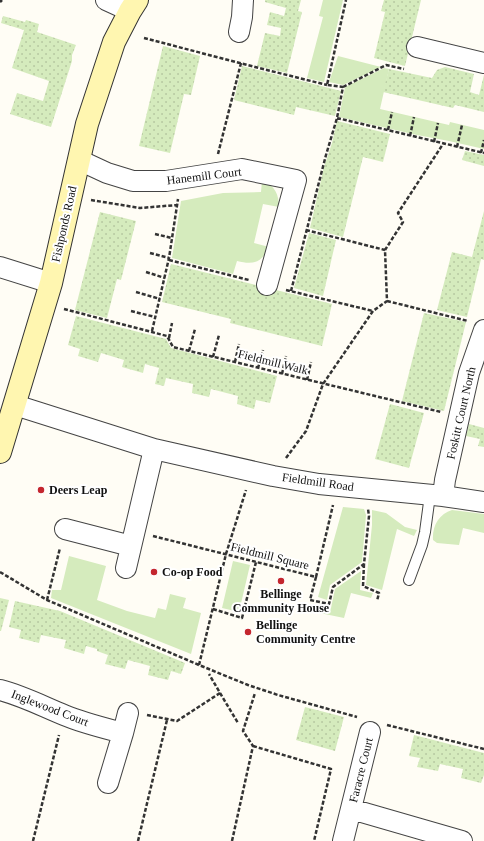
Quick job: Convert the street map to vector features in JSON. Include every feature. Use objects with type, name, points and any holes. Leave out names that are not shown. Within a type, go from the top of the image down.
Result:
[{"type":"street","points":[[106,0],[133,5]]},
{"type":"street","points":[[239,32],[243,0]]},
{"type":"street","name":"Fishponds Road","points":[[0,452],[51,283],[87,124],[112,49],[133,5]]},
{"type":"street","points":[[417,46],[484,63]]},
{"type":"street","name":"Hanemill Court","points":[[79,160],[107,173],[133,181],[166,181],[242,169],[296,180],[267,285]]},
{"type":"street","points":[[0,267],[51,283]]},
{"type":"street","name":"Foskitt Court North","points":[[436,496],[445,480],[460,418],[477,326]]},
{"type":"street","name":"Fieldmill Road","points":[[15,405],[154,449],[273,476],[319,484],[484,502]]},
{"type":"street","points":[[126,568],[154,449]]},
{"type":"street","points":[[65,530],[133,539]]},
{"type":"street","name":"Inglewood Court","points":[[0,690],[16,694],[64,716],[124,733]]},
{"type":"street","points":[[108,783],[124,733],[128,713]]},
{"type":"street","name":"Faracre Court","points":[[343,841],[371,724]]},
{"type":"street","name":"Faracre Court","points":[[351,809],[462,841]]},
{"type":"lane","points":[[409,580],[422,545],[436,496]]},
{"type":"path","points":[[327,84],[346,0]]},
{"type":"path","points":[[144,38],[241,64],[343,87],[386,65],[404,69]]},
{"type":"path","points":[[213,173],[241,64]]},
{"type":"path","points":[[292,291],[306,230],[337,118],[343,87]]},
{"type":"path","points":[[388,130],[392,112]]},
{"type":"path","points":[[410,136],[414,117]]},
{"type":"path","points":[[337,118],[482,153],[484,140]]},
{"type":"path","points":[[434,142],[438,123]]},
{"type":"path","points":[[457,147],[462,125]]},
{"type":"path","points":[[387,301],[385,250],[403,222],[398,213],[443,144]]},
{"type":"path","points":[[152,331],[169,258],[182,179]]},
{"type":"path","points":[[90,200],[140,208],[177,206]]},
{"type":"path","points":[[306,230],[385,250]]},
{"type":"path","points":[[155,234],[172,238]]},
{"type":"path","points":[[150,253],[169,258]]},
{"type":"path","points":[[146,272],[165,278]]},
{"type":"path","points":[[136,292],[160,299]]},
{"type":"path","points":[[387,301],[477,326]]},
{"type":"path","points":[[273,476],[306,431],[323,384],[373,311],[387,301]]},
{"type":"path","name":"Fieldmill Walk","points":[[64,309],[167,336],[173,347],[460,418]]},
{"type":"path","points":[[131,311],[155,317]]},
{"type":"path","points":[[169,338],[172,323]]},
{"type":"path","points":[[189,351],[195,329]]},
{"type":"path","points":[[213,357],[219,335]]},
{"type":"path","points":[[235,362],[239,344]]},
{"type":"path","points":[[258,368],[263,350]]},
{"type":"path","points":[[282,374],[286,356]]},
{"type":"path","points":[[307,380],[311,362]]},
{"type":"path","points":[[199,665],[226,554],[247,486]]},
{"type":"path","points":[[316,577],[334,500]]},
{"type":"path","points":[[368,504],[369,516],[363,586],[379,593],[377,601]]},
{"type":"path","points":[[47,600],[65,530]]},
{"type":"path","name":"Fieldmill Square","points":[[133,539],[226,554],[316,577],[310,600],[329,604],[333,587],[364,564]]},
{"type":"path","points":[[213,609],[242,618],[256,562]]},
{"type":"path","points":[[0,572],[47,600],[248,685],[371,724],[484,748]]},
{"type":"path","points":[[209,674],[238,723]]},
{"type":"path","points":[[128,713],[129,710],[177,722],[220,693]]},
{"type":"path","points":[[255,693],[243,731],[253,746],[331,769],[314,841]]},
{"type":"path","points":[[33,841],[64,716]]},
{"type":"path","points":[[138,841],[167,720]]},
{"type":"path","points":[[232,841],[253,746]]},
{"type":"green space","points":[[265,0],[301,0],[298,11],[302,12],[287,73],[257,66],[265,33],[280,36],[281,28],[267,25],[270,12],[284,16],[286,8],[265,2]]},
{"type":"green space","points":[[323,0],[343,0],[324,82],[307,78],[323,17],[319,16]]},
{"type":"green space","points":[[384,0],[421,0],[405,66],[374,58],[385,12],[381,11]]},
{"type":"green space","points":[[3,16],[39,24],[37,32],[76,45],[51,127],[10,114],[17,93],[43,101],[49,81],[12,68],[24,30],[1,23]]},
{"type":"green space","points":[[163,46],[200,56],[191,95],[184,94],[170,153],[139,146]]},
{"type":"green space","points":[[338,56],[381,67],[343,85],[329,82]]},
{"type":"green space","points":[[242,66],[341,91],[335,116],[296,107],[294,115],[234,100]]},
{"type":"green space","points":[[445,67],[474,74],[470,92],[479,95],[484,75],[484,112],[455,105],[453,108],[383,92],[389,69],[432,78],[437,70]]},
{"type":"green space","points":[[384,68],[389,69],[380,109],[449,125],[450,122],[484,130],[484,149],[339,117],[345,87]]},
{"type":"green space","points":[[337,121],[390,134],[383,162],[363,157],[343,237],[310,228],[324,167]]},
{"type":"green space","points":[[465,151],[484,155],[484,166],[462,160]]},
{"type":"green space","points":[[262,181],[270,185],[275,191],[278,198],[279,207],[263,204],[254,243],[269,247],[260,260],[252,263],[237,261],[233,274],[172,258],[181,201],[223,193],[261,192]]},
{"type":"green space","points":[[484,211],[484,260],[481,259],[467,317],[437,310],[452,252],[472,257]]},
{"type":"green space","points":[[100,212],[136,221],[121,280],[117,279],[107,318],[75,310]]},
{"type":"green space","points":[[309,233],[336,240],[323,296],[294,288]]},
{"type":"green space","points":[[171,264],[332,304],[322,346],[230,323],[231,319],[162,302]]},
{"type":"green space","points":[[424,313],[466,322],[444,411],[402,401]]},
{"type":"green space","points":[[76,316],[166,339],[171,348],[277,376],[270,403],[256,400],[254,409],[237,404],[238,396],[211,389],[209,397],[192,393],[193,384],[166,378],[164,386],[155,384],[159,368],[145,364],[143,373],[122,367],[124,360],[101,353],[98,362],[78,356],[80,349],[68,345]]},
{"type":"green space","points":[[390,404],[424,413],[409,468],[375,459]]},
{"type":"green space","points":[[469,424],[484,428],[484,447],[478,446],[480,439],[466,436]]},
{"type":"green space","points":[[343,507],[364,509],[366,515],[362,562],[330,585],[327,600],[318,597]]},
{"type":"green space","points":[[372,510],[386,513],[405,527],[417,530],[414,536],[397,529],[382,590],[366,585]]},
{"type":"green space","points":[[452,510],[484,514],[484,533],[463,528],[459,545],[437,543],[433,540],[435,525],[443,514]]},
{"type":"green space","points":[[69,556],[106,566],[97,600],[127,611],[155,618],[158,608],[166,610],[170,594],[186,598],[183,608],[201,613],[191,654],[51,598],[52,590],[61,590]]},
{"type":"green space","points":[[233,561],[250,565],[239,612],[222,608]]},
{"type":"green space","points":[[361,571],[360,590],[373,593],[371,598],[351,593],[344,618],[315,612],[316,606],[331,608],[335,589]]},
{"type":"green space","points":[[0,598],[9,600],[1,631],[0,631]]},
{"type":"green space","points":[[15,601],[60,611],[185,663],[181,674],[171,671],[168,680],[148,675],[150,666],[128,660],[125,669],[105,664],[108,655],[97,651],[97,649],[86,646],[84,654],[64,648],[66,640],[41,635],[39,643],[19,638],[21,630],[9,627]]},
{"type":"green space","points":[[305,707],[344,717],[335,751],[296,740]]},
{"type":"green space","points":[[414,735],[484,753],[484,775],[481,783],[461,778],[463,769],[440,764],[438,771],[417,767],[420,758],[409,756]]},
{"type":"place","name":"Deers Leap","points":[[41,490]]},
{"type":"place","name":"Co-op Food","points":[[154,572]]},
{"type":"place","name":"Bellinge Community House","points":[[281,581]]},
{"type":"place","name":"Bellinge Community Centre","points":[[248,632]]}]
